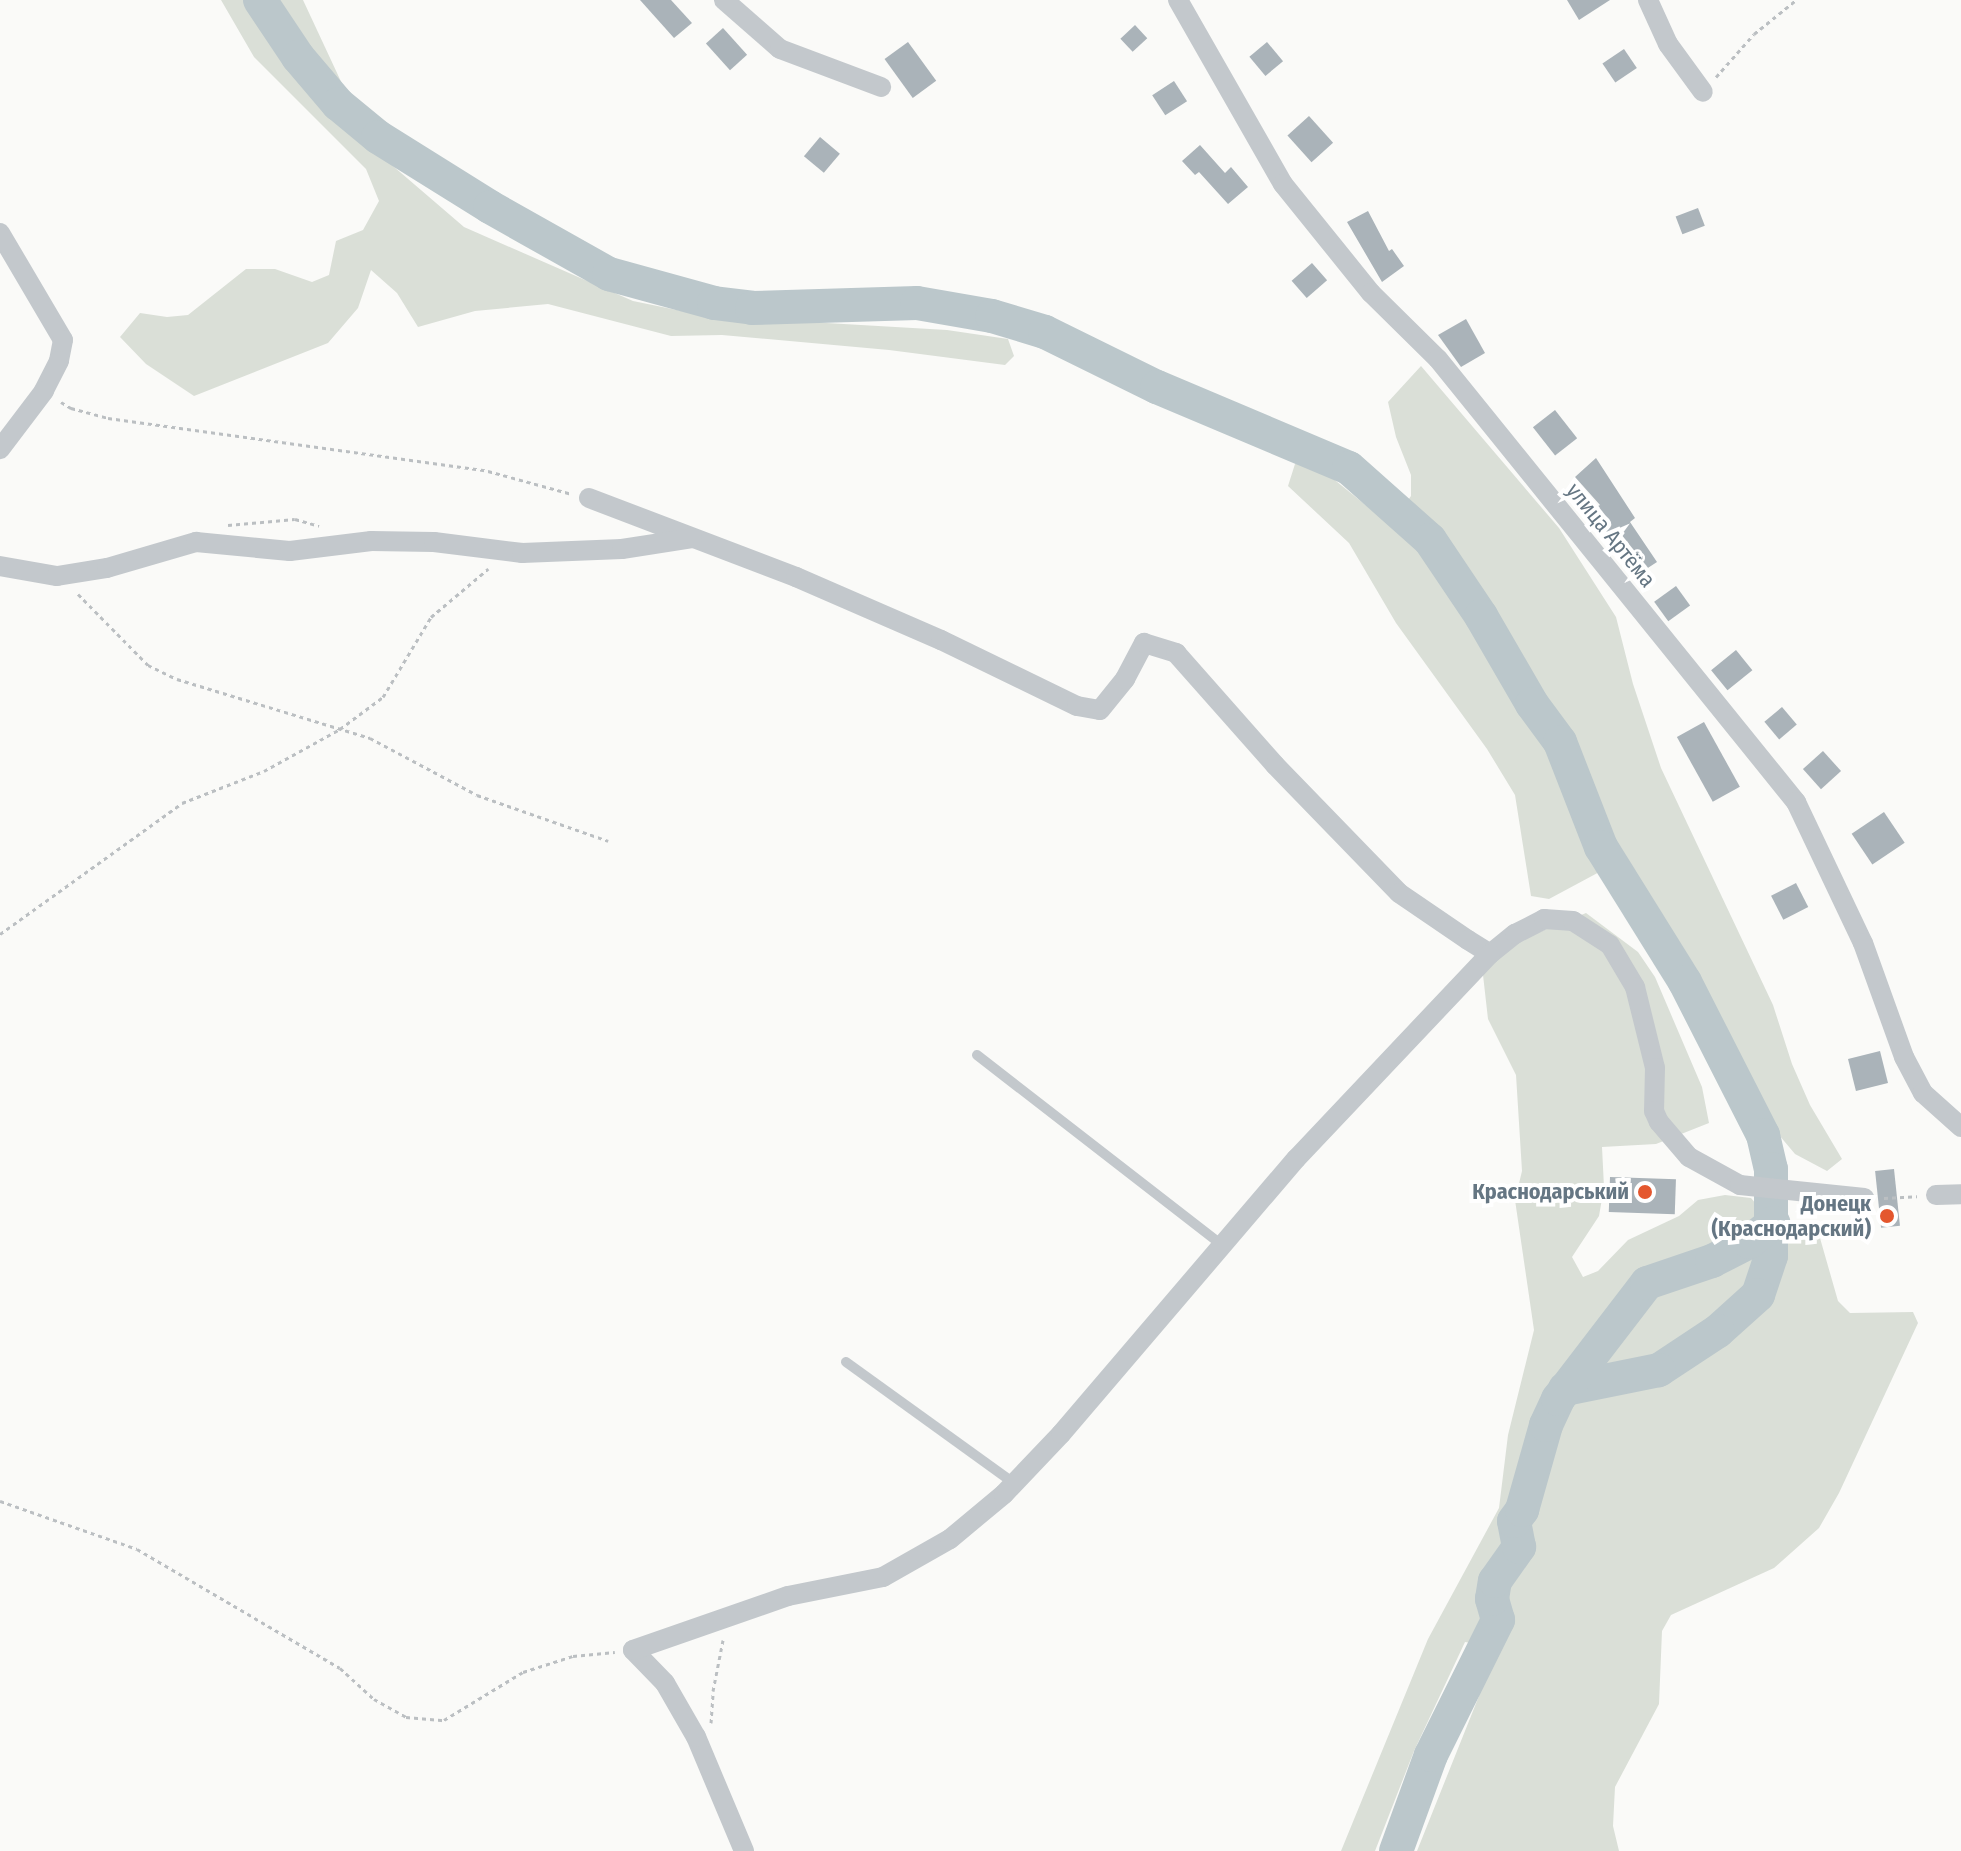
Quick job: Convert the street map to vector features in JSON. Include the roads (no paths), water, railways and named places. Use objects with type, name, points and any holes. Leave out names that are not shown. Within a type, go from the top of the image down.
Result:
[{"type":"street","points":[[724,0],[780,49],[881,87]]},
{"type":"street","name":"улица Артёма","points":[[1178,0],[1283,184],[1371,293],[1438,359],[1796,802],[1863,943],[1904,1057],[1923,1093],[1961,1127]]},
{"type":"street","points":[[1648,0],[1668,44],[1703,92]]},
{"type":"street","points":[[0,233],[63,340],[59,361],[44,391],[0,449]]},
{"type":"street","points":[[589,498],[696,538],[941,640],[1077,706],[1100,710],[1125,679],[1144,643],[1176,653],[1275,765],[1399,893],[1490,954]]},
{"type":"street","points":[[0,566],[57,576],[107,568],[196,542],[290,551],[371,541],[434,542],[509,552],[622,549],[696,538]]},
{"type":"street","points":[[744,1851],[709,1763],[665,1683],[633,1650],[788,1596],[883,1577],[950,1539],[1014,1483],[1061,1434],[1221,1244],[1490,954],[1515,934],[1544,919],[1573,921],[1610,945],[1635,987],[1655,1068],[1654,1111],[1659,1122],[1689,1157],[1740,1185],[1864,1198]]},
{"type":"street","points":[[1936,1195],[1961,1194]]},
{"type":"lane","points":[[977,1055],[1221,1244]]},
{"type":"lane","points":[[846,1362],[1014,1483]]},
{"type":"waterway","points":[[260,0],[298,57],[338,104],[378,137],[490,207],[609,274],[714,303],[752,308],[917,303],[992,316],[1045,332],[1157,387],[1349,468],[1430,540],[1481,616],[1532,704],[1560,742],[1601,847],[1685,982],[1763,1135],[1771,1169],[1771,1256],[1758,1295],[1718,1331],[1659,1370],[1565,1389]]},
{"type":"waterway","points":[[1396,1851],[1431,1755],[1498,1620],[1492,1599],[1495,1581],[1519,1547],[1514,1521],[1522,1510],[1546,1425],[1558,1399],[1647,1283],[1712,1261],[1749,1242],[1773,1223]]},
{"type":"place","name":"Краснодарський","points":[[1645,1192]]},
{"type":"place","name":"Донецк (Краснодарский)","points":[[1887,1216]]}]
